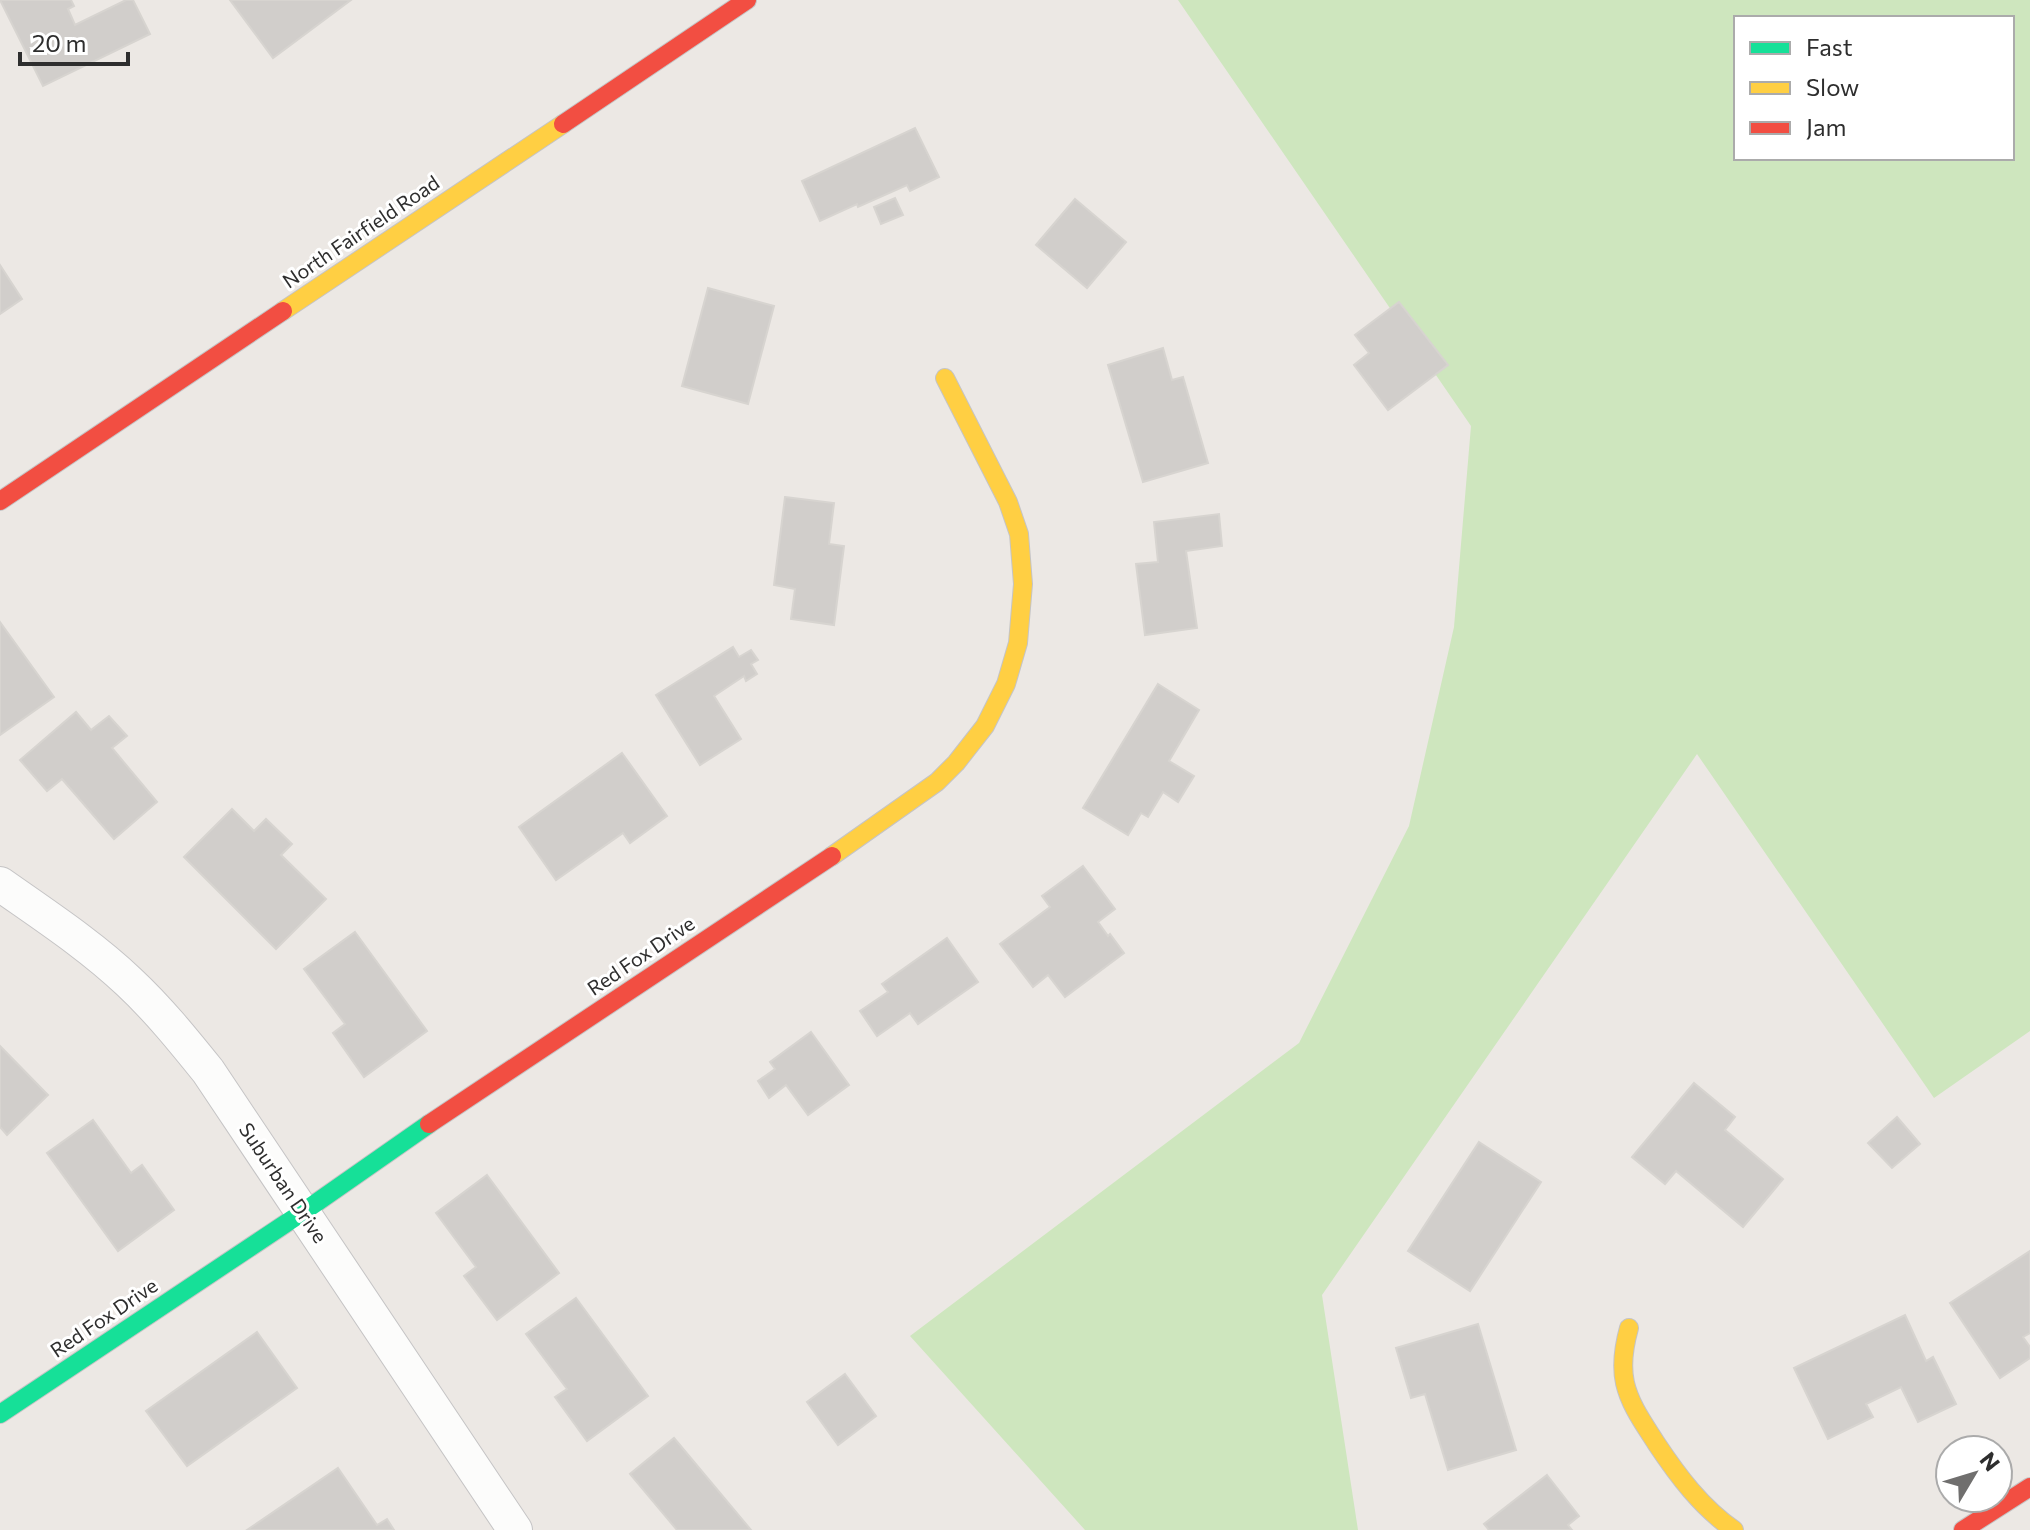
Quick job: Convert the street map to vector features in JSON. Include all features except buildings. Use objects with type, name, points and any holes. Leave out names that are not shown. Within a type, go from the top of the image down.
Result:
[{"type":"street","name":"North Fairfield Road","points":[[0,501],[747,0]]},
{"type":"street","name":"Red Fox Drive","points":[[0,1414],[848,845],[937,782],[985,726],[1006,684],[1018,643],[1023,584],[1019,534],[1008,502],[945,378]]},
{"type":"street","name":"Suburban Drive","points":[[0,884],[127,980],[157,1009],[208,1071],[515,1530]]},
{"type":"street","points":[[1629,1328],[1624,1355],[1625,1383],[1630,1401],[1684,1486],[1720,1521],[1734,1530]]},
{"type":"street","points":[[1963,1530],[2030,1487]]},
{"type":"green space","points":[[1178,0],[2030,0],[2030,1031],[1934,1098],[1697,754],[1322,1295],[1358,1530],[1085,1530],[910,1336],[1299,1043],[1409,826],[1454,627],[1471,426]]},
{"type":"traffic: fast","points":[[0,1414],[429,1124]]},
{"type":"traffic: slow","points":[[283,311],[563,124]]},
{"type":"traffic: slow","points":[[832,856],[937,782],[956,763],[985,726],[1006,684],[1018,643],[1023,584],[1019,534],[1008,502],[945,378]]},
{"type":"traffic: slow","points":[[1629,1328],[1623,1369],[1634,1407],[1682,1479],[1711,1511],[1734,1530]]},
{"type":"traffic: jam","points":[[563,124],[747,0]]},
{"type":"traffic: jam","points":[[0,501],[283,311]]},
{"type":"traffic: jam","points":[[429,1124],[832,856]]},
{"type":"traffic: jam","points":[[1963,1530],[2030,1487]]}]
